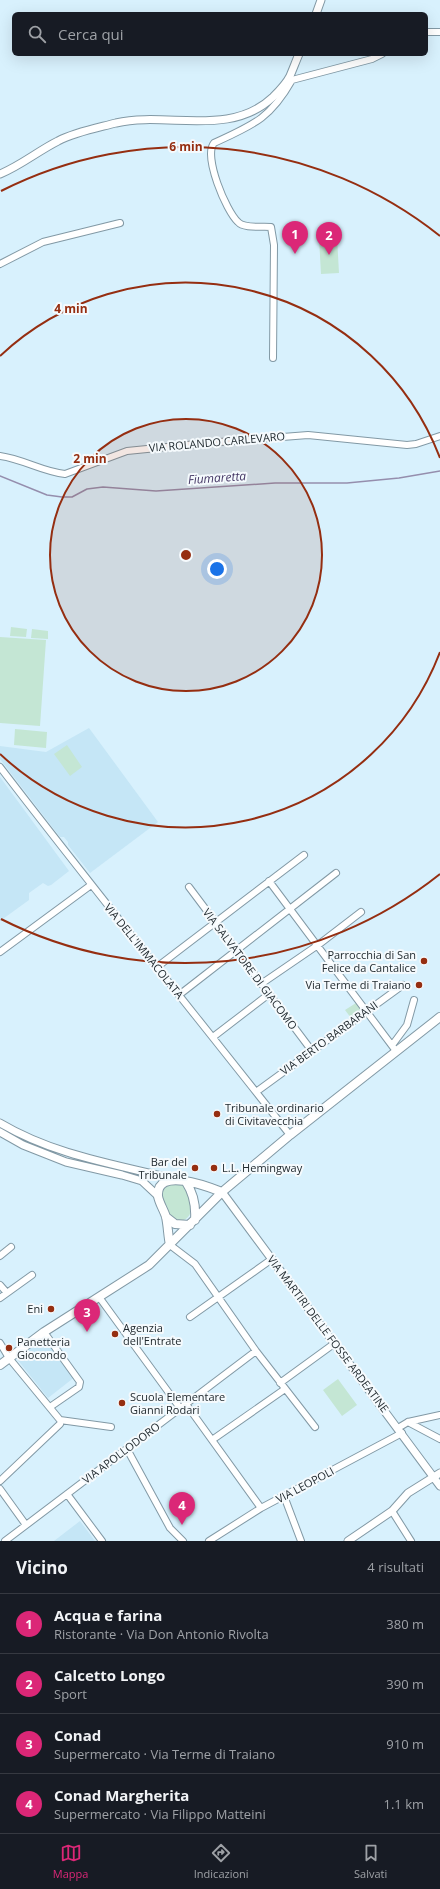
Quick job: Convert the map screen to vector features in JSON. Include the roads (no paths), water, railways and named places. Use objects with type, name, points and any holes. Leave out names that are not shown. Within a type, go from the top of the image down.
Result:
[{"type":"main road","points":[[0,1365],[44,1332],[149,1265],[222,1192],[394,1048],[440,1018]]},
{"type":"main road","points":[[170,1245],[166,1217],[158,1196],[162,1186],[166,1182],[174,1179],[207,1186],[222,1192]]},
{"type":"main road","points":[[186,1182],[190,1188],[195,1205],[192,1222]]},
{"type":"main road","points":[[166,1217],[175,1224],[192,1222]]},
{"type":"street","points":[[317,12],[321,0]]},
{"type":"street","points":[[428,32],[440,32]]},
{"type":"street","points":[[273,358],[273,231],[271,227],[243,226],[238,222],[220,190],[211,154],[211,146],[214,143],[263,118],[284,94],[291,79],[298,56]]},
{"type":"street","points":[[0,174],[58,141],[75,134],[114,124],[141,120],[226,120],[250,113],[268,102],[291,79],[351,65],[376,56]]},
{"type":"street","points":[[0,264],[43,242],[120,223]]},
{"type":"street","name":"VIA ROLANDO CARLEVARO","points":[[0,456],[57,473],[66,474],[127,451],[308,434],[407,445],[416,444],[440,436]]},
{"type":"street","name":"VIA DELL'IMMACOLATA","points":[[0,767],[91,885],[290,1135]]},
{"type":"street","points":[[157,967],[304,855]]},
{"type":"street","points":[[179,995],[336,873]]},
{"type":"street","points":[[269,881],[394,1048],[406,1025],[414,1000]]},
{"type":"street","points":[[0,952],[91,885]]},
{"type":"street","name":"VIA SALVATORE DI GIACOMO","points":[[189,886],[215,923],[312,1051]]},
{"type":"street","points":[[261,984],[318,945],[361,912]]},
{"type":"street","name":"VIA BERTO BARBARANI","points":[[256,1092],[403,985]]},
{"type":"street","points":[[213,1037],[269,994]]},
{"type":"street","points":[[0,1123],[38,1143],[63,1152],[174,1179]]},
{"type":"street","points":[[0,1132],[23,1145],[66,1162],[142,1181],[158,1196]]},
{"type":"street","name":"VIA MARTIRI DELLE FOSSE ARDEATINE","points":[[222,1192],[400,1431],[437,1475],[440,1486]]},
{"type":"street","points":[[170,1245],[194,1264],[256,1351],[315,1427]]},
{"type":"street","points":[[0,1256],[11,1247]]},
{"type":"street","points":[[190,1317],[272,1258]]},
{"type":"street","points":[[0,1298],[32,1274]]},
{"type":"street","points":[[0,1285],[7,1293]]},
{"type":"street","points":[[99,1298],[180,1408]]},
{"type":"street","points":[[44,1332],[80,1382],[79,1387],[50,1407]]},
{"type":"street","points":[[0,1343],[9,1358],[60,1420],[111,1427]]},
{"type":"street","points":[[280,1383],[335,1343]]},
{"type":"street","name":"VIA APOLLODORO","points":[[5,1541],[256,1351]]},
{"type":"street","points":[[212,1440],[285,1389]]},
{"type":"street","points":[[186,1404],[261,1508]]},
{"type":"street","name":"VIA LEOPOLI","points":[[210,1541],[261,1508],[400,1431],[408,1422],[440,1415]]},
{"type":"street","points":[[408,1422],[440,1439]]},
{"type":"street","points":[[0,1482],[60,1424]]},
{"type":"street","points":[[127,1449],[170,1528],[182,1541]]},
{"type":"street","points":[[348,1541],[392,1512],[408,1493],[437,1475]]},
{"type":"street","points":[[0,1489],[26,1525]]},
{"type":"street","points":[[67,1494],[102,1541]]},
{"type":"street","points":[[284,1496],[301,1541]]},
{"type":"street","points":[[392,1512],[411,1541]]},
{"type":"waterway","name":"Fiumaretta","points":[[0,476],[47,495],[72,497],[87,489],[103,487],[156,491],[275,483],[347,483],[399,478],[440,471]]},
{"type":"place","name":"Acqua e farina","points":[[295,254]]},
{"type":"place","name":"Calcetto Longo","points":[[329,255]]},
{"type":"place","name":"Parrocchia di San Felice da Cantalice","points":[[424,961]]},
{"type":"place","name":"Via Terme di Traiano","points":[[419,985]]},
{"type":"place","name":"Tribunale ordinario di Civitavecchia","points":[[217,1114]]},
{"type":"place","name":"Bar del Tribunale","points":[[195,1168]]},
{"type":"place","name":"L.L. Hemingway","points":[[214,1168]]},
{"type":"place","name":"Eni","points":[[51,1309]]},
{"type":"place","name":"Conad","points":[[87,1332]]},
{"type":"place","name":"Agenzia dell'Entrate","points":[[115,1334]]},
{"type":"place","name":"Panetteria Giocondo","points":[[9,1348]]},
{"type":"place","name":"Scuola Elementare Gianni Rodari","points":[[122,1403]]},
{"type":"place","name":"Conad Margherita","points":[[182,1525]]}]
